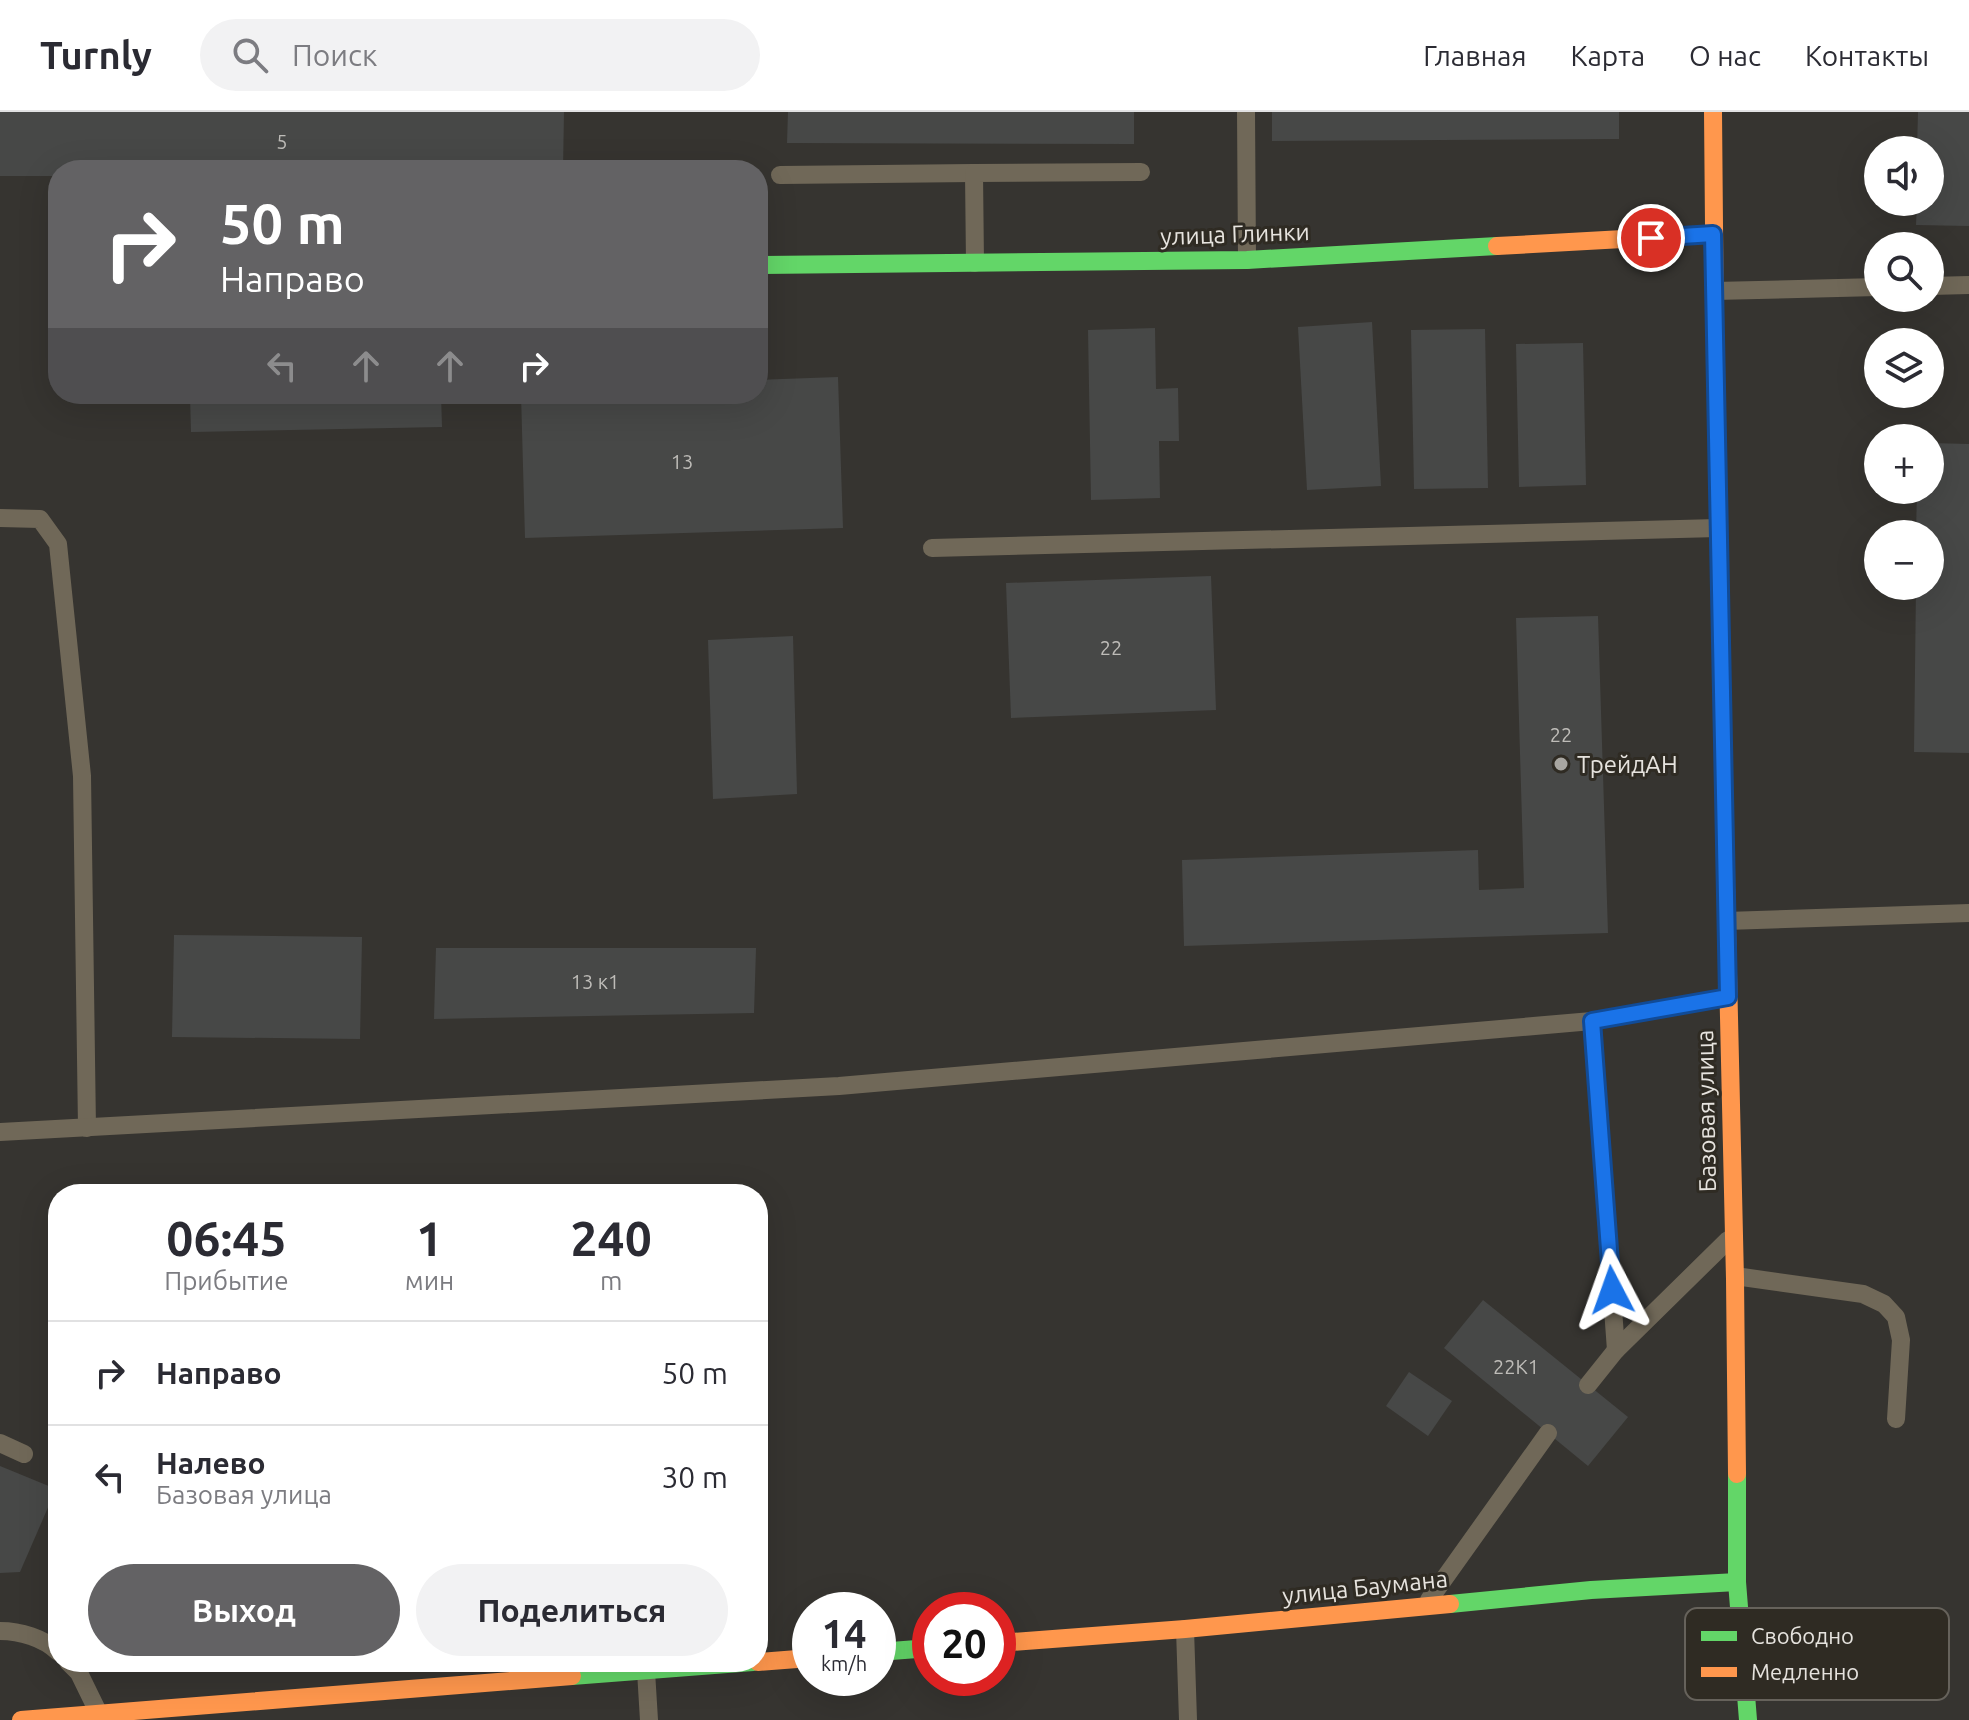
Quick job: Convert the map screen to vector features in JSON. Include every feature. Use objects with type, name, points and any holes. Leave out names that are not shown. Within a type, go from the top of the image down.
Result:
[{"type":"main road","name":"Базовая улица","points":[[1713,112],[1739,1608]]},
{"type":"main road","name":"улица Глинки","points":[[768,265],[1247,260],[1713,234]]},
{"type":"main road","name":"улица Баумана","points":[[1016,1642],[1185,1629],[1591,1590],[1737,1582]]},
{"type":"main road","points":[[768,1661],[792,1659]]},
{"type":"main road","points":[[21,1720],[621,1672]]},
{"type":"main road","name":"Базовая улица","points":[[1746,1700],[1748,1720]]},
{"type":"lane","points":[[1246,112],[1247,260]]},
{"type":"lane","points":[[780,175],[1141,172]]},
{"type":"lane","points":[[974,173],[975,263]]},
{"type":"lane","points":[[1944,286],[1969,285]]},
{"type":"lane","points":[[1714,291],[1864,287]]},
{"type":"lane","points":[[0,518],[40,519],[58,544],[82,776],[87,1128]]},
{"type":"lane","points":[[932,548],[1718,528]]},
{"type":"lane","points":[[1726,921],[1969,913]]},
{"type":"lane","points":[[0,1132],[839,1086],[1592,1021],[1728,997]]},
{"type":"lane","points":[[1592,1021],[1616,1350]]},
{"type":"lane","points":[[1588,1385],[1616,1350],[1733,1235]]},
{"type":"lane","points":[[1735,1276],[1863,1294],[1884,1304],[1896,1317],[1901,1340],[1896,1419]]},
{"type":"lane","points":[[1425,1605],[1548,1433]]},
{"type":"lane","points":[[0,1443],[24,1454]]},
{"type":"lane","points":[[1185,1629],[1188,1720]]},
{"type":"lane","points":[[0,1631],[16,1631],[48,1644]]},
{"type":"lane","points":[[78,1672],[99,1714]]},
{"type":"lane","points":[[646,1672],[649,1720]]},
{"type":"building","points":[[0,112],[564,112],[563,160],[48,160],[48,176],[0,176]]},
{"type":"building","points":[[788,112],[1134,112],[1134,144],[787,143]]},
{"type":"building","points":[[1272,112],[1619,112],[1619,139],[1272,141]]},
{"type":"building","points":[[1918,112],[1969,112],[1969,226],[1916,225],[1916,216],[1944,216],[1944,136],[1917,136]]},
{"type":"building","points":[[1372,322],[1381,486],[1307,490],[1298,327]]},
{"type":"building","points":[[1155,328],[1156,389],[1178,388],[1179,441],[1159,441],[1160,498],[1091,500],[1088,330]]},
{"type":"building","points":[[1485,329],[1488,488],[1414,489],[1411,330]]},
{"type":"building","points":[[1583,343],[1586,485],[1519,487],[1516,344]]},
{"type":"building","points":[[838,377],[843,528],[525,538],[521,404],[768,404],[768,380]]},
{"type":"building","points":[[190,404],[441,404],[442,427],[191,432]]},
{"type":"building","points":[[1944,443],[1969,444],[1969,753],[1914,752],[1916,600],[1944,600],[1944,520],[1916,520],[1917,504],[1944,504]]},
{"type":"building","points":[[1211,576],[1216,710],[1011,718],[1006,583]]},
{"type":"building","points":[[1598,616],[1608,933],[1184,946],[1182,860],[1478,850],[1479,890],[1524,888],[1516,618]]},
{"type":"building","points":[[793,636],[797,794],[713,799],[708,640]]},
{"type":"building","points":[[174,935],[362,937],[360,1039],[172,1037]]},
{"type":"building","points":[[436,948],[756,948],[754,1013],[434,1019]]},
{"type":"building","points":[[1483,1300],[1628,1417],[1588,1466],[1444,1348]]},
{"type":"building","points":[[1409,1372],[1452,1401],[1428,1436],[1386,1406]]},
{"type":"building","points":[[0,1466],[48,1486],[48,1507],[20,1572],[0,1573]]},
{"type":"traffic: fast","points":[[768,265],[1247,260],[1497,246]]},
{"type":"traffic: fast","points":[[1715,339],[1725,843]]},
{"type":"traffic: fast","points":[[1450,1604],[1591,1590],[1737,1582],[1737,1474]]},
{"type":"traffic: fast","points":[[1737,1582],[1739,1608]]},
{"type":"traffic: fast","points":[[896,1651],[912,1649]]},
{"type":"traffic: fast","points":[[572,1676],[624,1672]]},
{"type":"traffic: fast","points":[[1746,1700],[1748,1720]]},
{"type":"traffic: slow","points":[[1713,112],[1715,339]]},
{"type":"traffic: slow","points":[[1497,246],[1713,234]]},
{"type":"traffic: slow","points":[[1725,843],[1737,1474]]},
{"type":"traffic: slow","points":[[1016,1642],[1450,1604]]},
{"type":"traffic: slow","points":[[768,1661],[792,1659]]},
{"type":"traffic: slow","points":[[21,1720],[572,1676]]},
{"type":"place","name":"ТрейдАН","points":[[1561,764]]},
{"type":"route","points":[[1612,1290],[1592,1021],[1728,997],[1713,234],[1651,238]]}]
